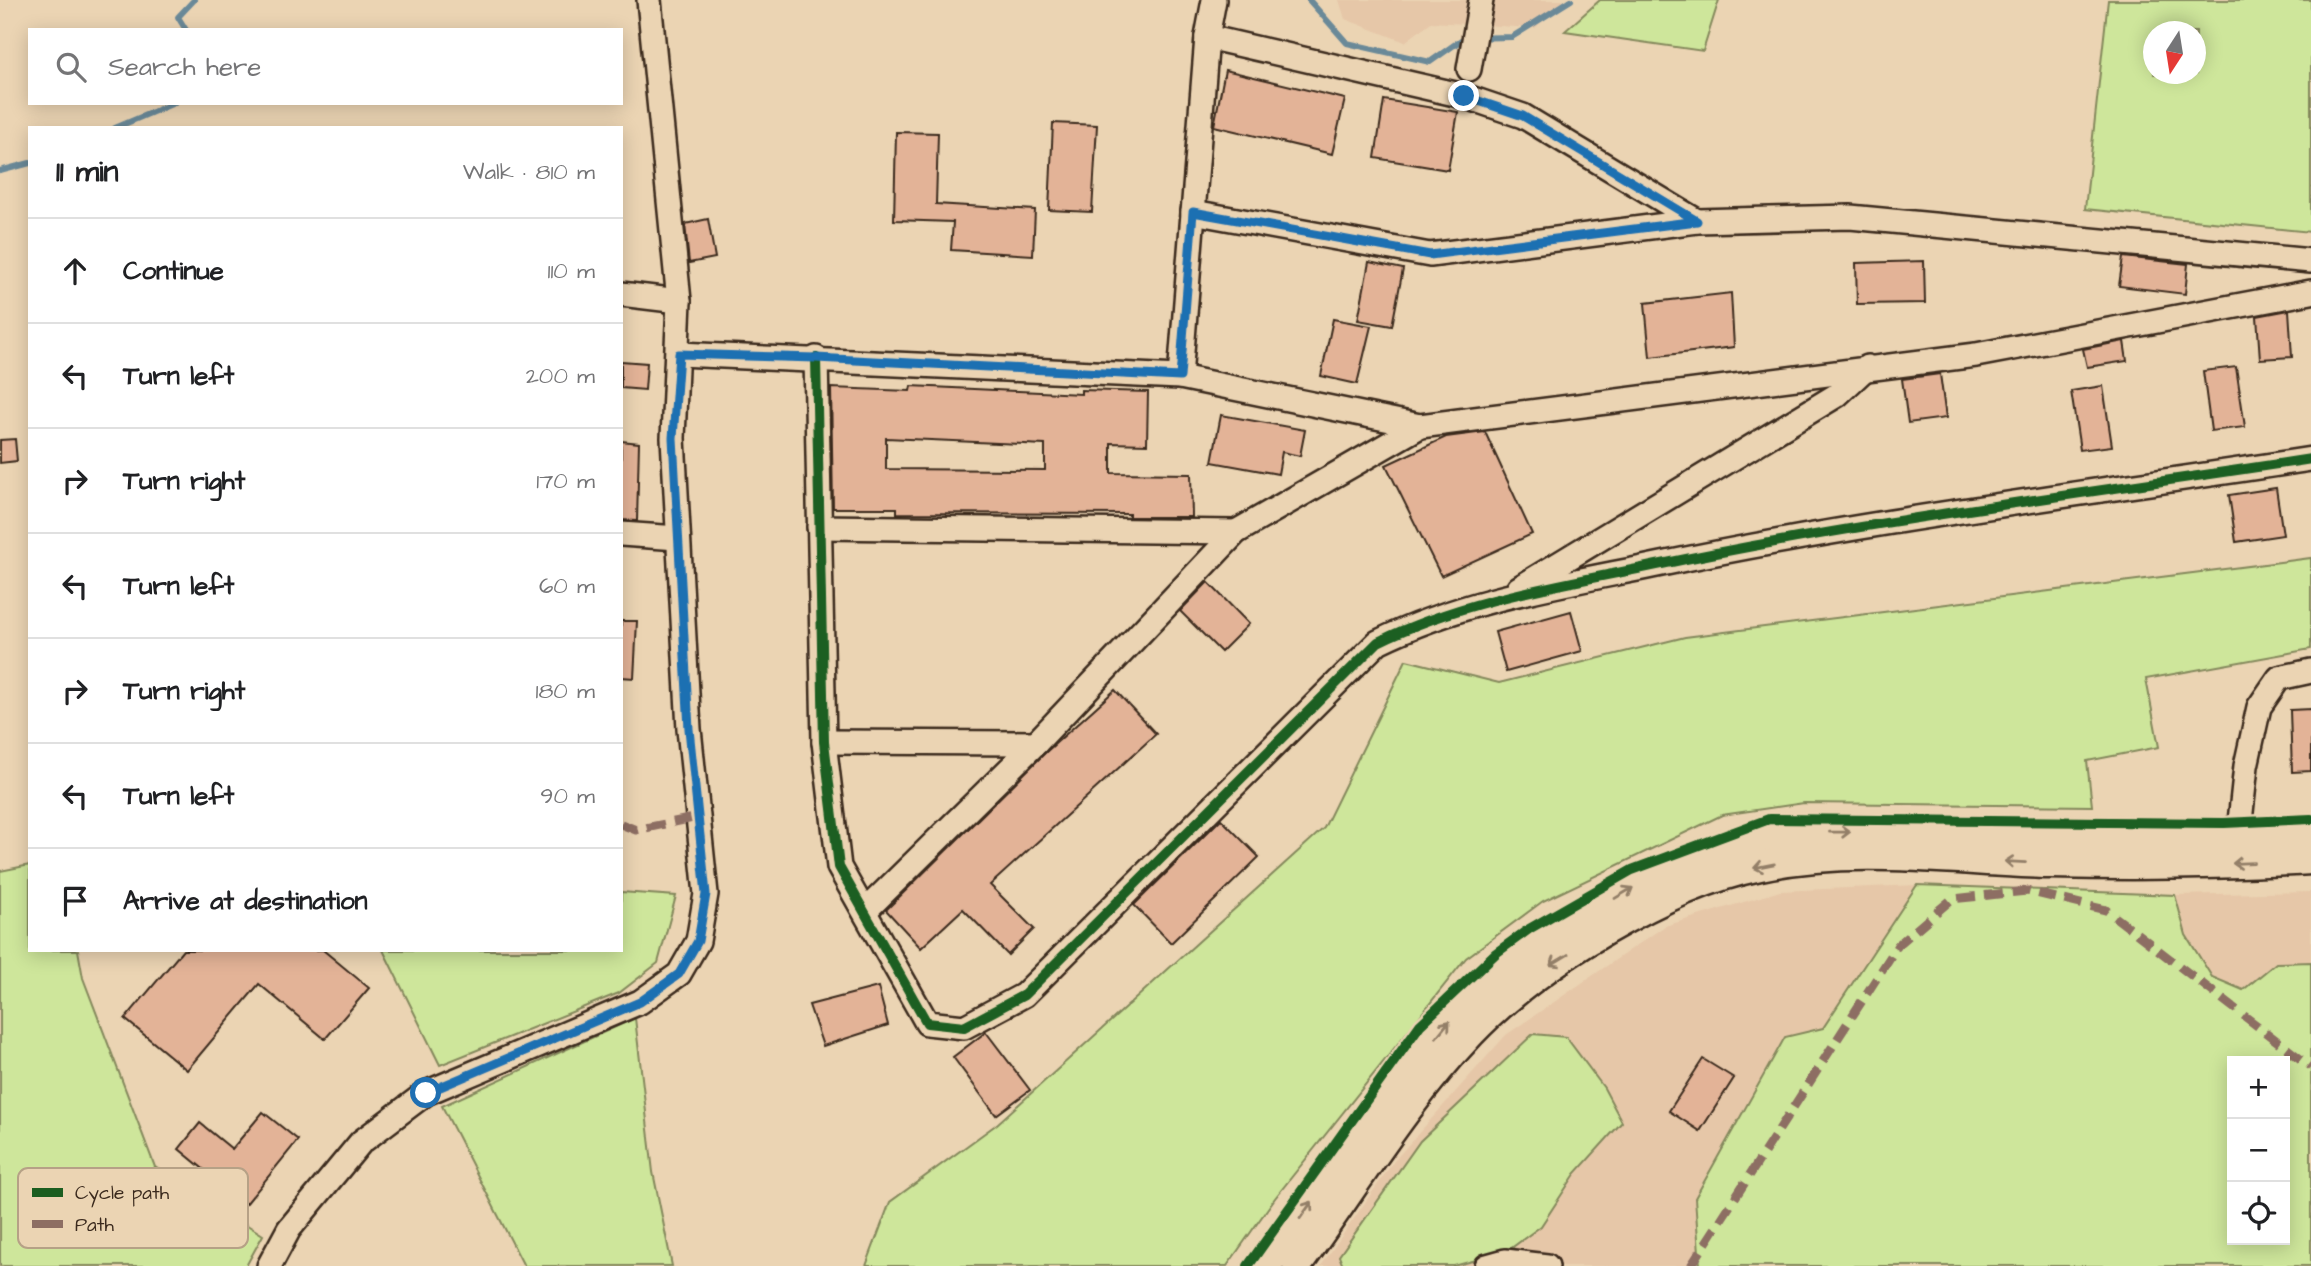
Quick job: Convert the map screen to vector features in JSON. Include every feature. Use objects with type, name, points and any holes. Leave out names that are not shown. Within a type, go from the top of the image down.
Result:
[{"type":"main road","points":[[1266,1266],[1362,1129],[1453,1017],[1519,956],[1637,886],[1688,861],[1754,842],[1822,832],[1870,831],[2053,839],[2238,840],[2311,836]]},
{"type":"main road","points":[[1304,1264],[1382,1144],[1471,1033],[1534,976],[1648,907],[1697,884],[1759,866],[1824,856],[2053,864],[2239,864],[2311,860]]},
{"type":"street","points":[[270,1266],[289,1229],[361,1142],[426,1093],[640,1002],[679,974],[698,941],[706,894],[689,729],[673,438],[679,354],[679,300],[649,0]]},
{"type":"street","points":[[1180,377],[1207,37],[1214,0]]},
{"type":"street","points":[[1469,69],[1481,0]]},
{"type":"street","points":[[1207,37],[1464,96],[1523,116],[1697,221]]},
{"type":"street","points":[[1193,212],[1430,255],[1697,221],[1850,217],[2311,261]]},
{"type":"street","points":[[679,354],[816,358],[1180,377],[1420,426],[1976,355],[2311,292]]},
{"type":"street","points":[[623,294],[679,300]]},
{"type":"street","points":[[816,358],[824,741],[839,867],[866,910],[928,1023],[964,1027],[1024,995],[1377,642],[1422,620],[1504,597],[1743,547],[2311,459]]},
{"type":"street","points":[[1504,597],[1837,395],[1867,367]]},
{"type":"street","points":[[866,910],[1036,743],[1236,532],[1420,426]]},
{"type":"street","points":[[819,527],[1236,532]]},
{"type":"street","points":[[623,534],[678,538]]},
{"type":"street","points":[[2238,840],[2246,766],[2259,707],[2279,678],[2311,671]]},
{"type":"street","points":[[824,741],[1036,743]]},
{"type":"street","points":[[1487,1266],[1505,1261],[1547,1266]]},
{"type":"shaded area","points":[[1339,0],[1567,0],[1535,28],[1431,22],[1405,42],[1345,19]]},
{"type":"shaded area","points":[[1917,885],[2175,895],[2311,892],[2311,1266],[1321,1266],[1394,1161],[1506,1035],[1665,926],[1780,891]]},
{"type":"green space","points":[[1600,0],[1719,0],[1703,51],[1565,31]]},
{"type":"green space","points":[[2108,0],[2311,0],[2311,232],[2085,209]]},
{"type":"green space","points":[[2311,558],[2311,649],[2146,679],[2159,747],[2087,761],[2092,806],[1804,803],[1722,815],[1543,901],[1466,958],[1275,1198],[1227,1266],[866,1266],[890,1202],[997,1124],[1324,828],[1406,660],[1499,683],[1685,637]]},
{"type":"green space","points":[[28,865],[28,952],[78,952],[83,978],[157,1168],[18,1168],[18,1248],[248,1248],[248,1226],[263,1235],[246,1266],[0,1266],[0,871]]},
{"type":"green space","points":[[1917,885],[2175,895],[2186,935],[2212,977],[2243,990],[2276,963],[2311,962],[2311,1266],[1700,1266],[1695,1198],[1785,1037],[1823,1028]]},
{"type":"green space","points":[[623,892],[676,896],[658,963],[619,993],[440,1065],[384,952],[623,952]]},
{"type":"green space","points":[[635,1018],[653,1172],[672,1266],[524,1266],[442,1106]]},
{"type":"green space","points":[[1533,1034],[1566,1037],[1604,1088],[1622,1122],[1575,1174],[1541,1226],[1506,1252],[1454,1266],[1343,1266],[1339,1256],[1420,1141]]},
{"type":"building","points":[[1225,70],[1345,99],[1332,154],[1214,126]]},
{"type":"building","points":[[1384,100],[1458,112],[1448,170],[1375,158]]},
{"type":"building","points":[[1053,123],[1097,125],[1092,212],[1049,210]]},
{"type":"building","points":[[896,132],[938,133],[936,204],[1035,210],[1033,255],[951,250],[953,222],[894,220]]},
{"type":"building","points":[[708,219],[715,258],[689,263],[685,224]]},
{"type":"building","points":[[2123,257],[2188,264],[2185,294],[2119,286]]},
{"type":"building","points":[[1924,261],[1925,303],[1857,304],[1856,263]]},
{"type":"building","points":[[1369,262],[1403,269],[1392,326],[1358,320]]},
{"type":"building","points":[[1731,293],[1734,347],[1650,357],[1645,303]]},
{"type":"building","points":[[2289,310],[2292,357],[2260,359],[2257,316]]},
{"type":"building","points":[[1333,319],[1371,326],[1357,384],[1321,376]]},
{"type":"building","points":[[2124,341],[2127,361],[2087,367],[2083,349]]},
{"type":"building","points":[[623,361],[647,363],[645,390],[623,388]]},
{"type":"building","points":[[2236,367],[2245,427],[2211,431],[2203,371]]},
{"type":"building","points":[[1940,374],[1946,418],[1908,423],[1902,379]]},
{"type":"building","points":[[911,386],[1081,394],[1081,390],[1148,392],[1147,444],[1111,443],[1111,473],[1191,474],[1192,517],[1129,517],[1129,514],[897,513],[897,508],[833,508],[831,388],[910,391]],"holes":[[[886,438],[1045,445],[1045,470],[886,469]]]},
{"type":"building","points":[[2103,386],[2112,446],[2080,450],[2071,391]]},
{"type":"building","points":[[1221,415],[1305,430],[1300,456],[1282,452],[1278,474],[1212,462]]},
{"type":"building","points":[[1485,432],[1532,534],[1441,576],[1386,465],[1446,437]]},
{"type":"building","points":[[15,439],[17,461],[0,463],[0,440]]},
{"type":"building","points":[[623,441],[639,443],[637,521],[623,520]]},
{"type":"building","points":[[2276,488],[2283,535],[2236,542],[2229,495]]},
{"type":"building","points":[[1208,582],[1249,624],[1221,652],[1180,611]]},
{"type":"building","points":[[1571,611],[1582,651],[1506,672],[1495,632]]},
{"type":"building","points":[[623,621],[637,621],[634,678],[623,677]]},
{"type":"building","points":[[1115,690],[1156,734],[990,885],[1034,929],[1008,955],[963,909],[921,948],[886,910],[1046,752]]},
{"type":"building","points":[[2311,709],[2311,771],[2292,772],[2290,710]]},
{"type":"building","points":[[1221,819],[1259,857],[1171,943],[1134,905]]},
{"type":"building","points":[[181,952],[325,952],[369,988],[325,1039],[259,984],[187,1070],[125,1019]]},
{"type":"building","points":[[878,987],[888,1025],[823,1046],[809,1005]]},
{"type":"building","points":[[986,1032],[1030,1090],[996,1115],[953,1057]]},
{"type":"building","points":[[1703,1059],[1734,1078],[1700,1131],[1669,1111]]},
{"type":"building","points":[[263,1112],[298,1140],[248,1202],[248,1168],[202,1168],[179,1149],[200,1123],[232,1149]]},
{"type":"waterway","points":[[185,28],[178,17],[194,0]]},
{"type":"waterway","points":[[1309,0],[1347,43],[1430,62],[1464,38],[1512,37],[1571,0]]},
{"type":"waterway","points":[[120,126],[169,105]]},
{"type":"waterway","points":[[0,171],[28,164]]},
{"type":"marked path","points":[[623,825],[636,830],[698,817]]},
{"type":"marked path","points":[[1691,1266],[1898,945],[1952,899],[2027,891],[2106,910],[2311,1067]]},
{"type":"cycle path","points":[[816,358],[824,742],[839,867],[927,1023],[964,1027],[1024,995],[1378,642],[1410,627],[1512,595],[1734,550],[1898,521],[2311,459]]},
{"type":"cycle path","points":[[1248,1266],[1420,1025],[1496,953],[1529,929],[1632,870],[1769,819],[2224,823],[2311,819]]},
{"type":"route","points":[[426,1093],[640,1002],[679,974],[698,941],[706,894],[689,729],[673,438],[679,354],[816,358],[1180,377],[1193,212],[1430,255],[1697,221],[1523,116],[1464,96]]}]
